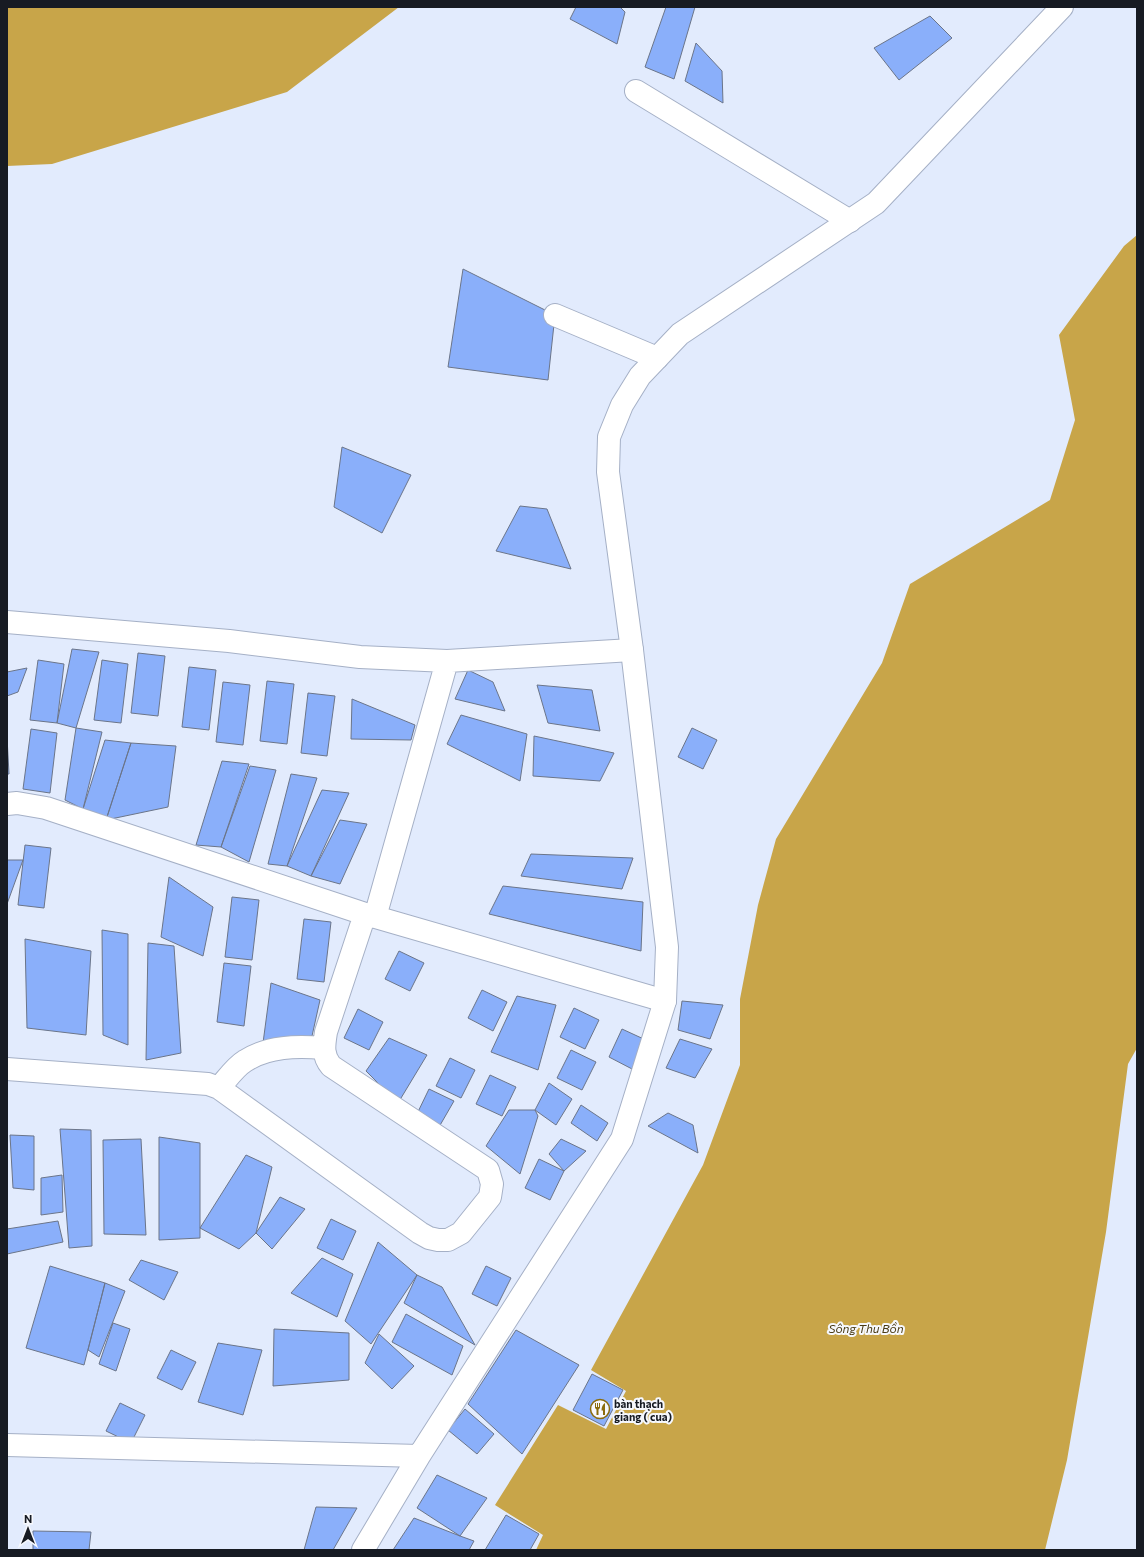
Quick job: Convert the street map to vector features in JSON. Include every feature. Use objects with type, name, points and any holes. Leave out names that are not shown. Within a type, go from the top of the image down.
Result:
[{"type":"street","points":[[363,1550],[419,1456],[622,1139],[665,1001],[667,947],[632,650],[608,472],[609,437],[622,405],[640,376],[680,334],[876,203],[1062,7]]},
{"type":"street","points":[[636,91],[850,221]]},
{"type":"street","points":[[555,315],[657,358]]},
{"type":"street","points":[[7,622],[229,641],[360,657],[447,661],[632,650]]},
{"type":"street","points":[[7,1069],[208,1084],[219,1088],[420,1233],[429,1238],[448,1240],[461,1233],[490,1197],[492,1184],[488,1170],[331,1066],[326,1059],[324,1048],[326,1032],[370,915],[447,661]]},
{"type":"street","points":[[7,804],[17,803],[46,808],[370,915],[665,1001]]},
{"type":"street","points":[[219,1088],[243,1061],[266,1051],[302,1047],[324,1048]]},
{"type":"street","points":[[7,1445],[419,1456]]},
{"type":"water","points":[[7,7],[399,7],[287,92],[52,164],[7,166]]},
{"type":"water","name":"Sông Thu Bồn","points":[[1137,235],[1137,1048],[1128,1064],[1106,1232],[1067,1460],[1045,1550],[536,1550],[543,1535],[495,1505],[558,1405],[606,1429],[626,1391],[591,1370],[703,1165],[740,1065],[740,999],[758,905],[776,839],[882,663],[910,584],[1050,500],[1075,420],[1059,335],[1124,246]]},
{"type":"building","points":[[576,7],[620,7],[625,12],[617,44],[570,19]]},
{"type":"building","points":[[666,7],[695,7],[674,79],[645,67]]},
{"type":"building","points":[[930,16],[952,38],[899,80],[874,48]]},
{"type":"building","points":[[696,43],[722,71],[723,103],[685,81]]},
{"type":"building","points":[[463,269],[555,315],[548,380],[448,367]]},
{"type":"building","points":[[342,447],[411,475],[382,533],[334,507]]},
{"type":"building","points":[[520,506],[547,509],[571,569],[496,551]]},
{"type":"building","points":[[72,649],[99,652],[76,728],[57,723]]},
{"type":"building","points":[[138,653],[165,656],[158,716],[131,713]]},
{"type":"building","points":[[38,660],[64,664],[57,723],[30,720]]},
{"type":"building","points":[[102,660],[128,664],[121,723],[94,720]]},
{"type":"building","points":[[189,667],[216,670],[209,730],[182,727]]},
{"type":"building","points":[[27,668],[18,692],[7,696],[7,672]]},
{"type":"building","points":[[468,670],[493,682],[505,711],[455,699]]},
{"type":"building","points":[[267,681],[294,684],[287,744],[260,741]]},
{"type":"building","points":[[223,682],[250,685],[243,745],[216,742]]},
{"type":"building","points":[[537,685],[592,690],[600,731],[548,723]]},
{"type":"building","points":[[308,693],[335,696],[327,756],[301,753]]},
{"type":"building","points":[[352,699],[415,725],[411,740],[351,739]]},
{"type":"building","points":[[461,715],[527,734],[520,781],[447,744]]},
{"type":"building","points":[[76,728],[102,732],[83,809],[65,800]]},
{"type":"building","points":[[692,728],[717,740],[703,769],[678,757]]},
{"type":"building","points":[[31,729],[57,733],[50,793],[23,789]]},
{"type":"building","points":[[534,736],[614,753],[600,781],[533,776]]},
{"type":"building","points":[[7,737],[9,774],[7,774]]},
{"type":"building","points":[[105,740],[131,743],[106,820],[83,809]]},
{"type":"building","points":[[131,743],[176,746],[168,807],[106,820]]},
{"type":"building","points":[[222,761],[249,764],[221,847],[196,845]]},
{"type":"building","points":[[250,766],[276,770],[249,862],[221,847]]},
{"type":"building","points":[[291,774],[317,778],[287,866],[268,864]]},
{"type":"building","points":[[322,790],[349,793],[311,876],[287,866]]},
{"type":"building","points":[[340,820],[367,824],[340,884],[311,876]]},
{"type":"building","points":[[25,845],[51,848],[44,908],[18,905]]},
{"type":"building","points":[[531,854],[633,858],[622,889],[521,876]]},
{"type":"building","points":[[7,860],[23,860],[7,904]]},
{"type":"building","points":[[169,877],[213,907],[203,956],[161,937]]},
{"type":"building","points":[[503,886],[643,902],[641,951],[489,914]]},
{"type":"building","points":[[232,897],[259,900],[252,960],[225,957]]},
{"type":"building","points":[[304,919],[331,922],[324,982],[297,979]]},
{"type":"building","points":[[102,930],[128,934],[128,1045],[103,1035]]},
{"type":"building","points":[[25,939],[91,951],[86,1035],[27,1028]]},
{"type":"building","points":[[148,943],[174,946],[181,1053],[146,1060]]},
{"type":"building","points":[[399,951],[424,963],[410,991],[385,979]]},
{"type":"building","points":[[224,963],[251,966],[244,1026],[217,1022]]},
{"type":"building","points":[[271,983],[320,1000],[312,1036],[263,1043]]},
{"type":"building","points":[[482,990],[507,1002],[493,1031],[468,1018]]},
{"type":"building","points":[[517,996],[556,1005],[538,1070],[491,1052]]},
{"type":"building","points":[[682,1001],[723,1005],[710,1039],[678,1030]]},
{"type":"building","points":[[574,1008],[599,1020],[585,1049],[560,1037]]},
{"type":"building","points":[[358,1009],[383,1022],[369,1050],[344,1038]]},
{"type":"building","points":[[622,1029],[648,1041],[634,1070],[609,1057]]},
{"type":"building","points":[[389,1038],[427,1055],[398,1103],[366,1071]]},
{"type":"building","points":[[680,1039],[712,1049],[695,1078],[666,1068]]},
{"type":"building","points":[[571,1050],[596,1062],[582,1090],[557,1078]]},
{"type":"building","points":[[450,1058],[475,1070],[461,1098],[436,1086]]},
{"type":"building","points":[[490,1075],[516,1087],[502,1116],[476,1104]]},
{"type":"building","points":[[549,1083],[572,1099],[556,1125],[535,1110]]},
{"type":"building","points":[[429,1089],[454,1101],[439,1127],[415,1118]]},
{"type":"building","points":[[581,1105],[608,1123],[597,1141],[571,1123]]},
{"type":"building","points":[[509,1110],[535,1110],[538,1116],[520,1174],[486,1146]]},
{"type":"building","points":[[668,1113],[693,1125],[698,1153],[648,1126]]},
{"type":"building","points":[[60,1129],[91,1130],[92,1246],[69,1248]]},
{"type":"building","points":[[10,1135],[34,1136],[34,1190],[13,1188]]},
{"type":"building","points":[[159,1137],[200,1143],[200,1238],[159,1240]]},
{"type":"building","points":[[141,1139],[146,1235],[104,1234],[103,1140]]},
{"type":"building","points":[[561,1139],[586,1151],[564,1171],[549,1154]]},
{"type":"building","points":[[246,1155],[272,1167],[256,1233],[239,1249],[200,1228]]},
{"type":"building","points":[[539,1159],[564,1171],[550,1200],[525,1188]]},
{"type":"building","points":[[62,1175],[63,1212],[41,1215],[41,1178]]},
{"type":"building","points":[[280,1197],[305,1209],[272,1249],[256,1233]]},
{"type":"building","points":[[331,1219],[356,1231],[343,1260],[317,1248]]},
{"type":"building","points":[[58,1221],[63,1242],[7,1254],[7,1229]]},
{"type":"building","points":[[378,1242],[417,1275],[371,1344],[345,1321]]},
{"type":"building","points":[[322,1258],[353,1274],[337,1317],[291,1293]]},
{"type":"building","points":[[141,1260],[178,1272],[164,1300],[129,1280]]},
{"type":"building","points":[[50,1266],[105,1283],[84,1365],[26,1348]]},
{"type":"building","points":[[486,1266],[511,1278],[497,1306],[472,1294]]},
{"type":"building","points":[[417,1275],[442,1287],[475,1345],[404,1303]]},
{"type":"building","points":[[105,1283],[125,1291],[99,1357],[88,1350]]},
{"type":"building","points":[[406,1314],[463,1346],[452,1375],[392,1342]]},
{"type":"building","points":[[113,1323],[130,1329],[116,1371],[99,1364]]},
{"type":"building","points":[[274,1329],[349,1333],[349,1380],[273,1386]]},
{"type":"building","points":[[516,1330],[579,1365],[522,1454],[468,1404]]},
{"type":"building","points":[[379,1334],[414,1366],[392,1389],[365,1363]]},
{"type":"building","points":[[218,1343],[262,1350],[243,1415],[198,1402]]},
{"type":"building","points":[[171,1350],[196,1362],[182,1390],[157,1378]]},
{"type":"building","points":[[592,1374],[623,1390],[604,1426],[573,1410]]},
{"type":"building","points":[[120,1403],[145,1415],[131,1443],[106,1431]]},
{"type":"building","points":[[465,1409],[494,1434],[477,1454],[448,1430]]},
{"type":"building","points":[[437,1475],[487,1498],[460,1536],[417,1508]]},
{"type":"building","points":[[316,1507],[357,1508],[333,1550],[304,1550]]},
{"type":"building","points":[[506,1515],[539,1534],[530,1550],[485,1550]]},
{"type":"building","points":[[414,1518],[474,1541],[469,1550],[393,1550]]},
{"type":"building","points":[[33,1531],[91,1532],[89,1550],[33,1550]]},
{"type":"place","name":"bàn thạch giang ( cua)","points":[[600,1409]]}]
